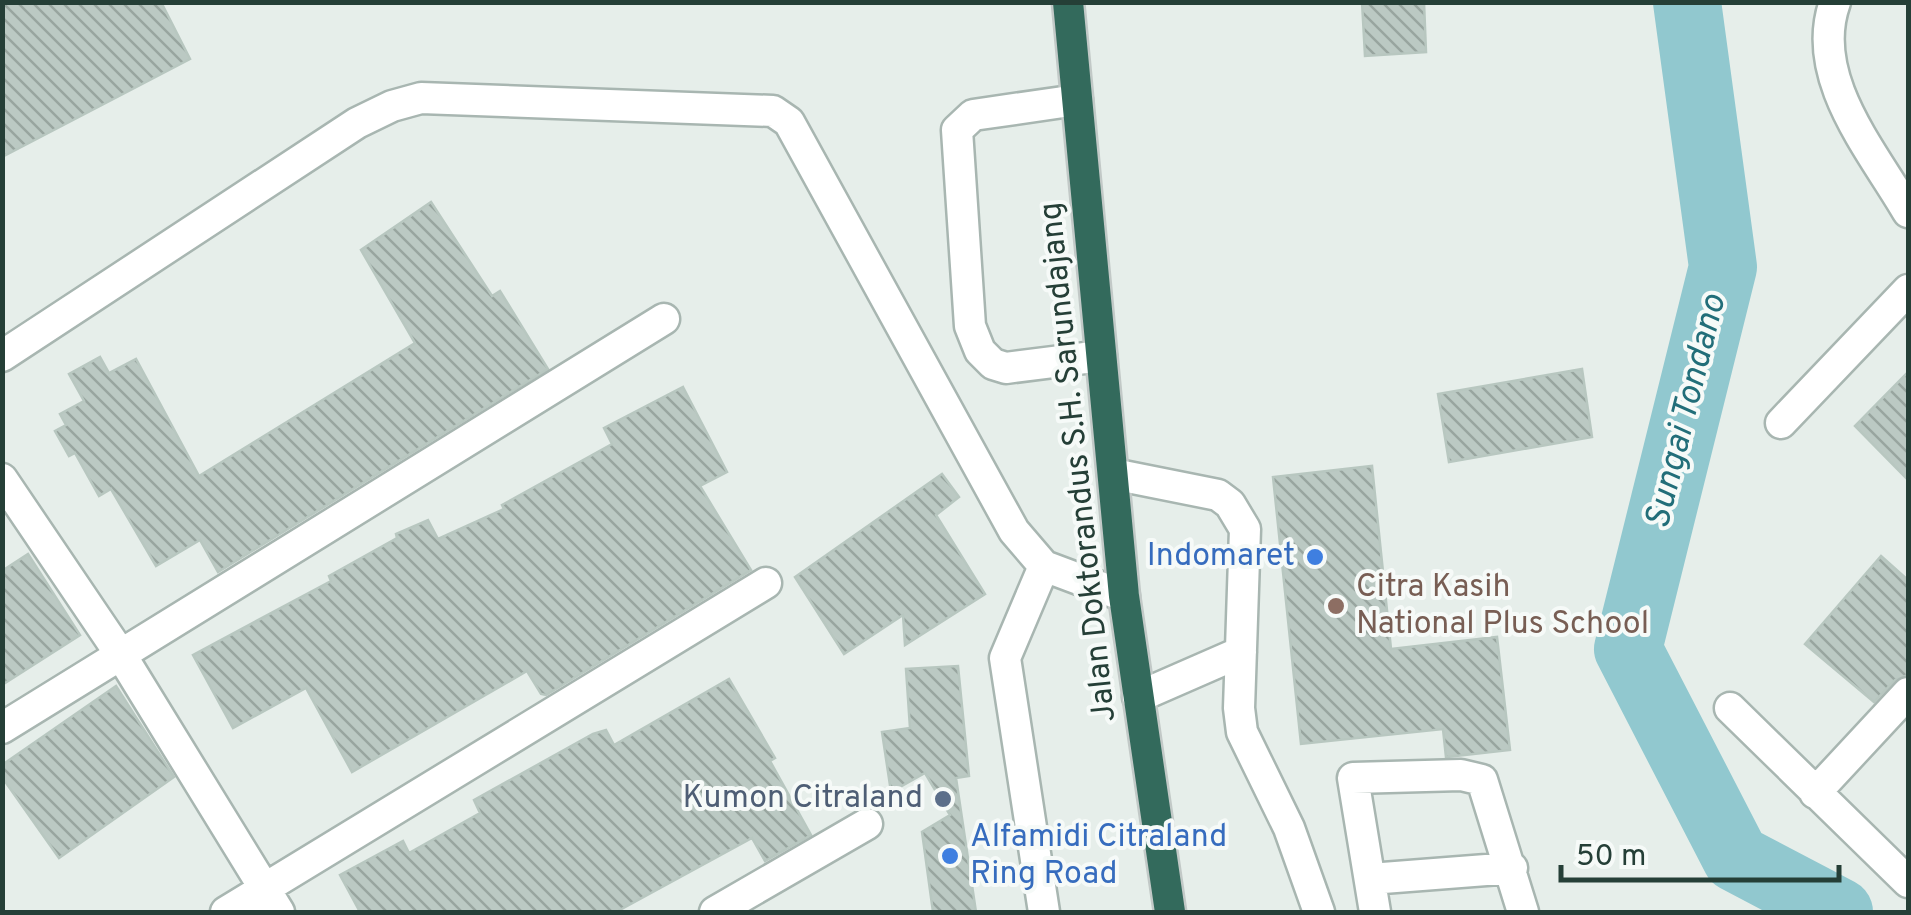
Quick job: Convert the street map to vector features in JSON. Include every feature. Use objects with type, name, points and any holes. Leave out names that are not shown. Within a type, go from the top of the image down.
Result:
[{"type":"highway","name":"Jalan Doktorandus S.H. Sarundajang","points":[[1068,2],[1124,596],[1170,912]]},
{"type":"street","points":[[1836,2],[1828,23],[1828,64],[1908,212]]},
{"type":"street","points":[[2,356],[357,123],[392,106],[422,98],[763,109],[789,122],[1014,531],[1044,566],[1124,596]]},
{"type":"street","points":[[1077,100],[973,115],[957,130],[970,326],[986,359],[1006,368],[1101,356]]},
{"type":"street","points":[[1781,423],[1908,290]]},
{"type":"street","points":[[2,728],[664,318]]},
{"type":"street","points":[[1113,474],[1218,495],[1230,504],[1245,529],[1242,732],[1289,828],[1319,912]]},
{"type":"street","points":[[2,479],[121,655],[279,912]]},
{"type":"street","points":[[1044,566],[1005,658],[1044,912]]},
{"type":"street","points":[[226,912],[766,582]]},
{"type":"street","points":[[1138,697],[1241,652]]},
{"type":"street","points":[[1815,793],[1908,694]]},
{"type":"street","points":[[1730,708],[1908,882]]},
{"type":"street","points":[[1375,912],[1353,778],[1462,775],[1482,780],[1523,912]]},
{"type":"street","points":[[715,912],[868,824]]},
{"type":"street","points":[[1370,879],[1512,868]]},
{"type":"building","points":[[2,2],[161,2],[190,59],[2,157]]},
{"type":"building","points":[[1362,2],[1424,2],[1426,52],[1365,56]]},
{"type":"building","points":[[431,202],[492,296],[500,291],[548,369],[218,572],[200,540],[156,566],[111,489],[99,496],[75,453],[69,456],[55,431],[66,425],[60,414],[84,401],[69,374],[100,357],[109,373],[136,359],[199,476],[415,343],[361,250]]},
{"type":"building","points":[[1582,369],[1592,437],[1449,462],[1438,394]]},
{"type":"building","points":[[1908,372],[1908,480],[1855,426]]},
{"type":"building","points":[[683,387],[727,472],[700,486],[751,570],[546,695],[541,694],[527,671],[352,772],[306,688],[233,728],[193,655],[331,581],[329,576],[397,538],[396,534],[428,520],[438,539],[504,509],[502,505],[612,444],[604,428]]},
{"type":"building","name":"Citra Kasih National Plus School","points":[[1372,466],[1391,649],[1497,637],[1510,750],[1446,757],[1443,729],[1301,744],[1273,477]]},
{"type":"building","points":[[942,474],[959,497],[936,515],[985,594],[905,645],[903,615],[844,654],[795,577]]},
{"type":"building","points":[[28,554],[80,635],[2,685],[2,571]]},
{"type":"building","points":[[1881,556],[1908,580],[1908,675],[1895,680],[1874,702],[1805,644]]},
{"type":"building","points":[[958,666],[969,776],[956,778],[976,912],[933,912],[922,832],[950,815],[925,773],[891,792],[882,732],[910,728],[906,669]]},
{"type":"building","points":[[729,679],[775,758],[770,761],[811,835],[765,861],[752,838],[616,912],[360,912],[340,875],[403,841],[409,853],[480,813],[474,800],[593,734],[606,730],[614,745]]},
{"type":"building","points":[[116,686],[174,777],[59,858],[2,777],[2,765]]},
{"type":"waterway","name":"Sungai Tondano","points":[[1687,2],[1723,267],[1628,649],[1736,858],[1839,912]]},
{"type":"place","name":"Indomaret","points":[[1315,557]]},
{"type":"place","name":"Citra Kasih National Plus School","points":[[1336,606]]},
{"type":"place","name":"Kumon Citraland","points":[[943,799]]},
{"type":"place","name":"Alfamidi Citraland Ring Road","points":[[950,856]]}]
